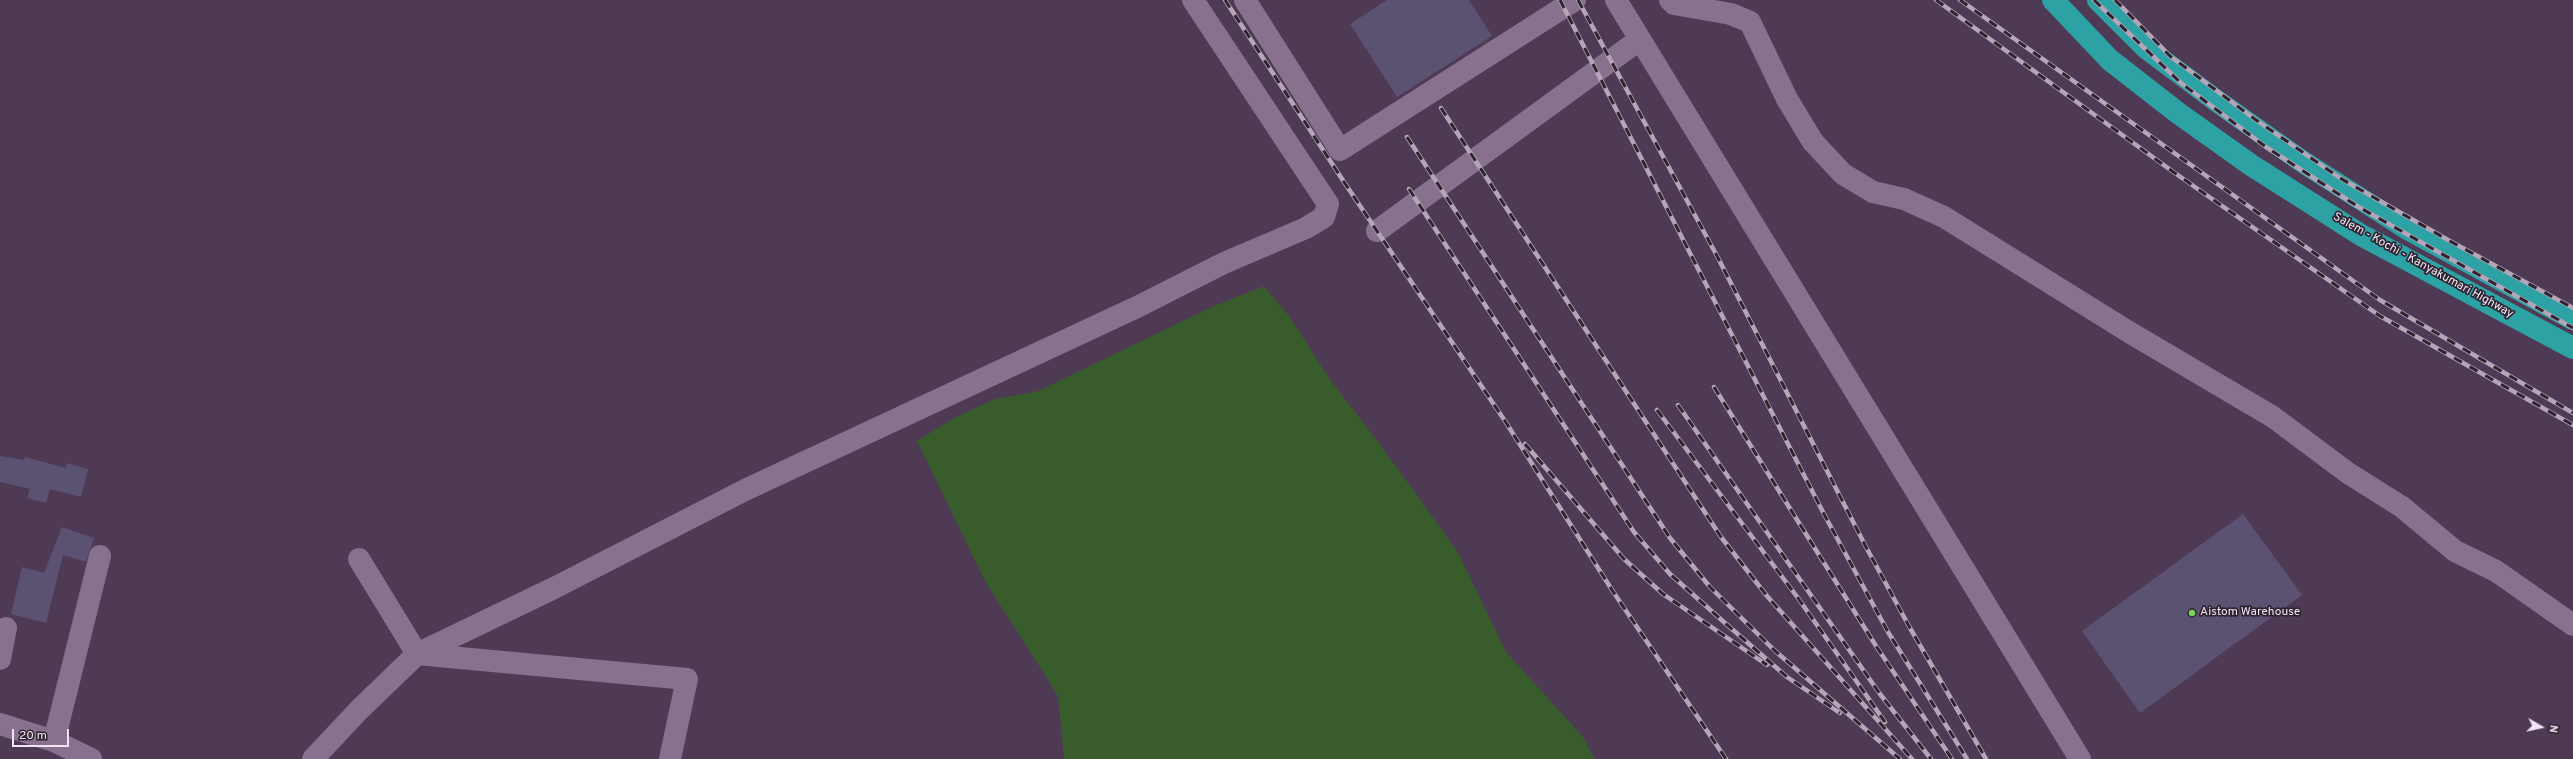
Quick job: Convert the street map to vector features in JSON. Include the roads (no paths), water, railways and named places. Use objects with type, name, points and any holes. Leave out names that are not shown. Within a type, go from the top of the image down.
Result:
[{"type":"highway","name":"Salem - Kochi - Kanyakumari Highway","points":[[2053,0],[2110,60],[2178,113],[2251,165],[2361,235],[2573,348]]},
{"type":"highway","name":"Salem - Kochi - Kanyakumari Highway","points":[[2098,0],[2146,48],[2218,102],[2303,162],[2406,228],[2573,319]]},
{"type":"street","points":[[314,759],[359,710],[417,654],[554,588],[745,490],[1130,310],[1224,263],[1306,228],[1324,217],[1328,204],[1193,0]]},
{"type":"street","points":[[1245,0],[1340,150],[1575,0]]},
{"type":"street","points":[[1616,0],[1639,40],[2080,759]]},
{"type":"street","points":[[1670,0],[1674,4],[1731,14],[1750,22],[1787,99],[1813,142],[1843,174],[1873,192],[1904,199],[1944,218],[2273,417],[2348,473],[2402,507],[2455,551],[2496,571],[2573,625]]},
{"type":"street","points":[[1377,231],[1639,40]]},
{"type":"street","points":[[54,742],[100,556]]},
{"type":"street","points":[[359,559],[417,654]]},
{"type":"street","points":[[0,658],[6,628]]},
{"type":"street","points":[[417,654],[687,679],[670,759]]},
{"type":"street","points":[[0,724],[54,742],[91,759]]},
{"type":"railway","points":[[1225,0],[1346,185],[1505,421],[1612,590],[1726,759]]},
{"type":"railway","points":[[1560,0],[1825,516],[1888,632],[1967,759]]},
{"type":"railway","points":[[1578,0],[1716,254],[1866,547],[1910,628],[1986,759]]},
{"type":"railway","points":[[1936,0],[2172,171],[2380,316],[2573,425]]},
{"type":"railway","points":[[1960,0],[2380,300],[2573,413]]},
{"type":"railway","points":[[2094,0],[2181,83],[2266,147],[2357,206],[2573,328]]},
{"type":"railway","points":[[2115,0],[2170,56],[2256,120],[2340,178],[2448,240],[2573,308]]},
{"type":"railway","points":[[1441,108],[1721,537],[1767,596],[1912,759]]},
{"type":"railway","points":[[1407,137],[1670,538],[1710,587],[1774,650],[1900,759]]},
{"type":"railway","points":[[1409,189],[1634,532],[1670,574],[1725,623],[1787,677],[1840,713]]},
{"type":"railway","points":[[1714,387],[1876,646],[1952,759]]},
{"type":"railway","points":[[1678,405],[1880,694],[1931,759]]},
{"type":"railway","points":[[1657,410],[1798,598],[1885,722]]},
{"type":"railway","points":[[1525,444],[1624,559],[1663,594],[1767,665]]},
{"type":"place","name":"Aistom Warehouse","points":[[2192,613]]}]
